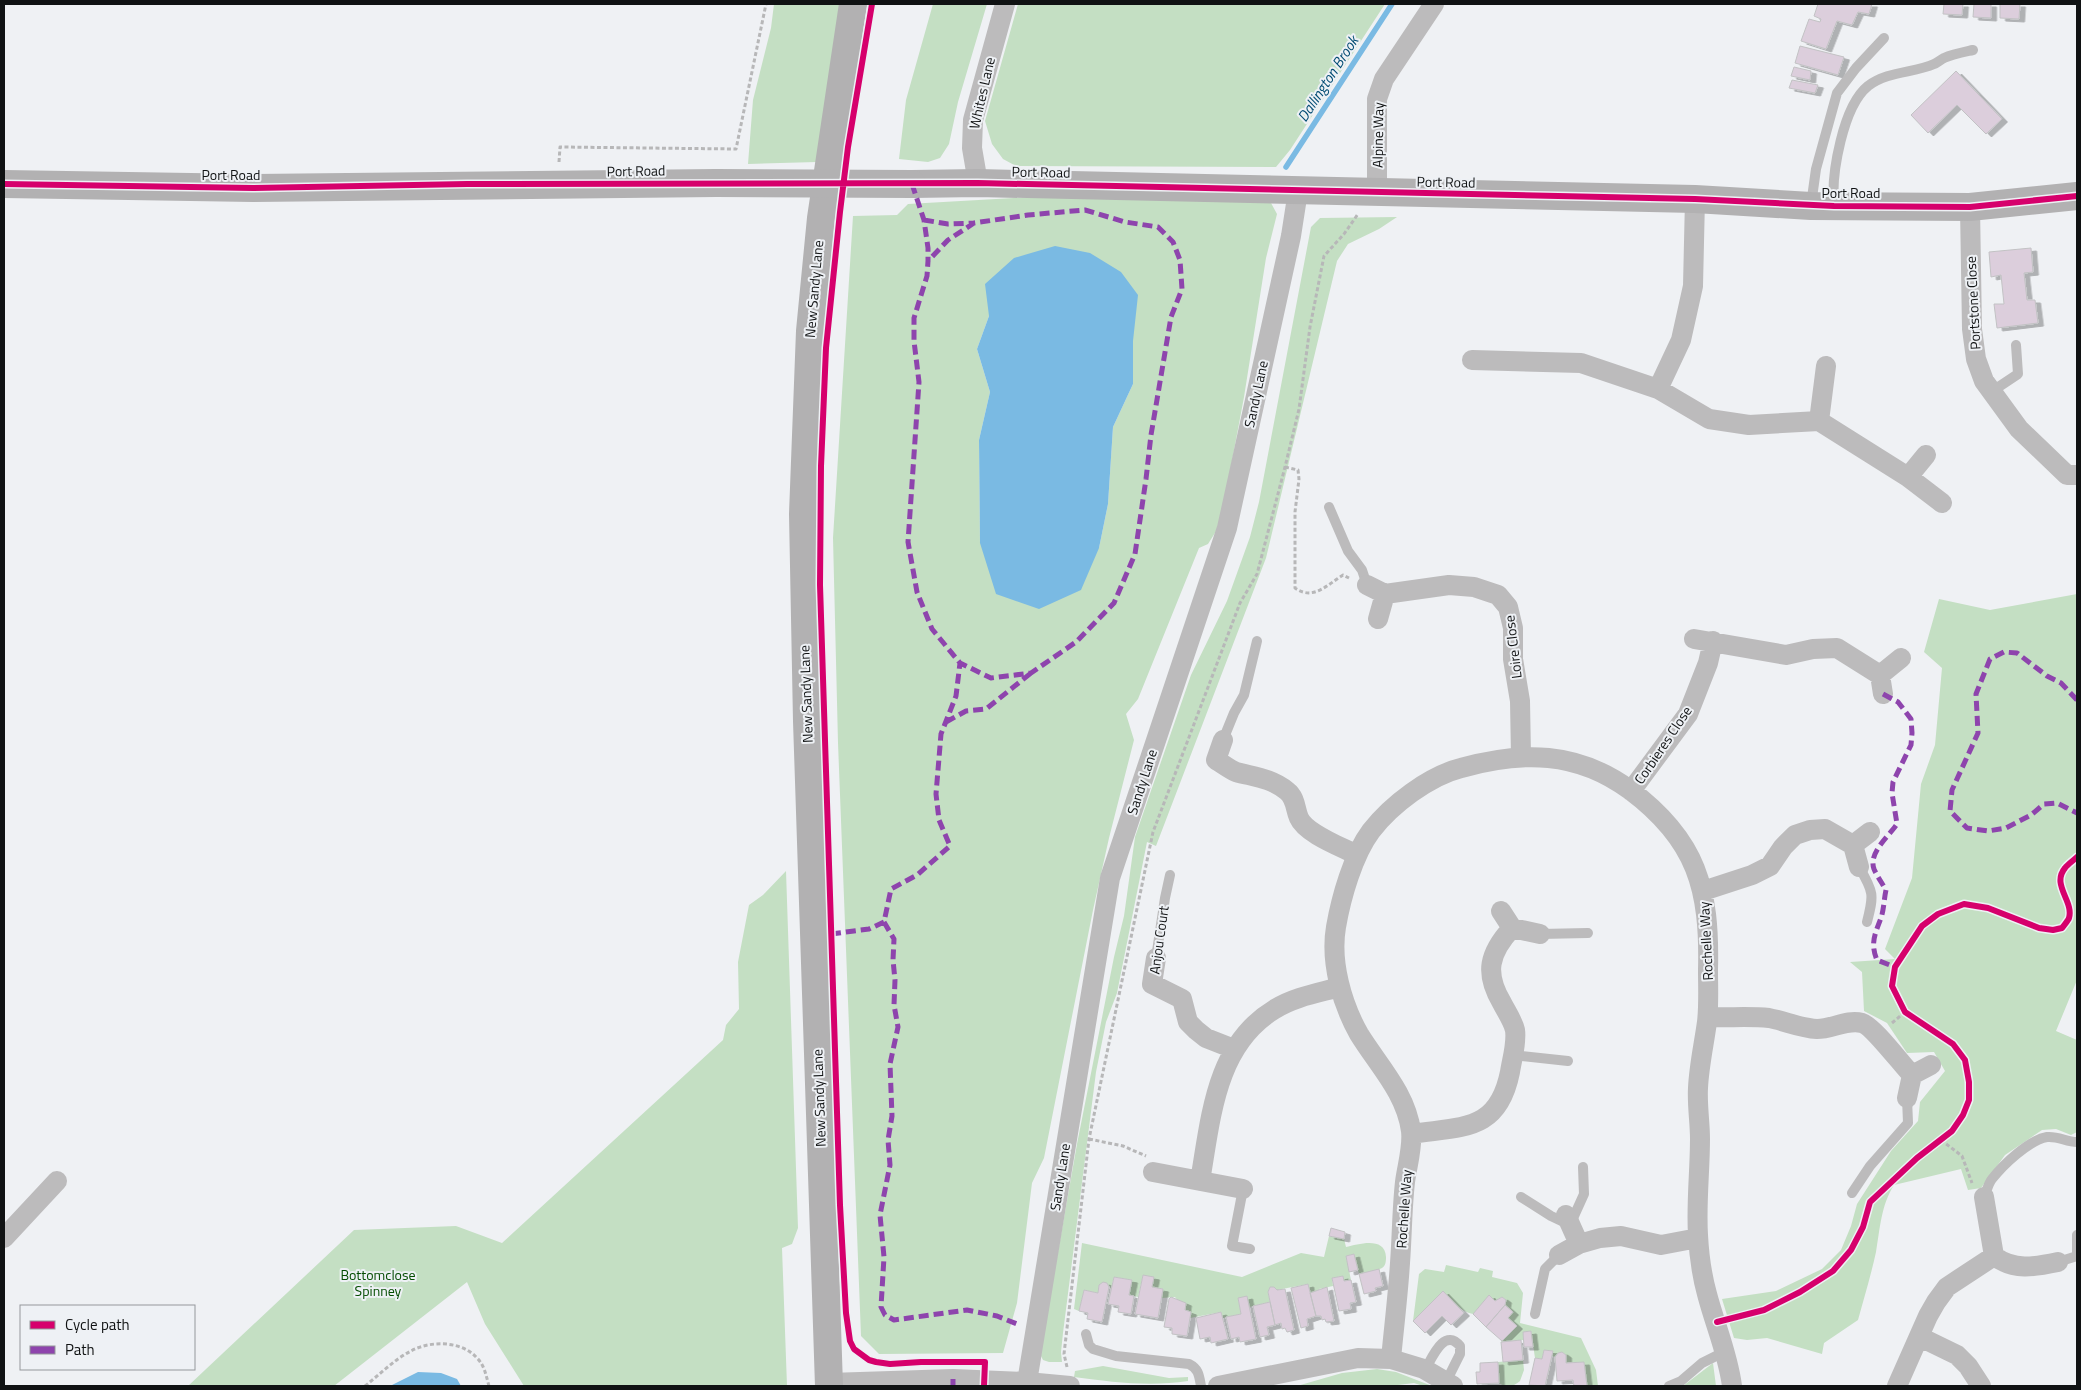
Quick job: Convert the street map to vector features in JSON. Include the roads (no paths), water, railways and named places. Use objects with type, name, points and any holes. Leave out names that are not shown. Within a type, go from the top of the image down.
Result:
[{"type":"street","name":"New Sandy Lane","points":[[829,1385],[806,721],[803,514],[809,351],[821,218],[853,4]]},
{"type":"street","name":"Whites Lane","points":[[978,183],[972,148],[974,120],[1005,4]]},
{"type":"street","name":"Alpine Way","points":[[1369,202],[1377,99],[1384,79],[1434,4]]},
{"type":"street","name":"Port Road","points":[[4,184],[253,188],[716,183],[978,183],[1294,190],[1369,202],[1695,199],[1822,206],[1970,206],[2077,196]]},
{"type":"street","name":"Sandy Lane","points":[[1027,1382],[1110,878],[1227,528],[1291,236],[1294,190]]},
{"type":"street","points":[[1658,389],[1681,340],[1693,286],[1695,199]]},
{"type":"street","name":"Portstone Close","points":[[1970,206],[1972,329],[1976,359],[1984,381],[2018,428],[2067,475],[2077,475]]},
{"type":"street","points":[[1472,360],[1581,362],[1658,389],[1709,418],[1749,425],[1819,421],[1908,477],[1942,503]]},
{"type":"street","points":[[1819,421],[1826,366]]},
{"type":"street","points":[[1908,477],[1926,455]]},
{"type":"street","points":[[1367,585],[1385,594],[1378,619]]},
{"type":"street","name":"Loire Close","points":[[1385,594],[1449,585],[1474,587],[1498,595],[1508,606],[1513,628],[1512,659],[1520,701],[1521,757]]},
{"type":"street","name":"Corbieres Close","points":[[1631,791],[1688,714],[1708,663],[1704,640],[1786,655],[1813,649],[1837,648],[1882,685],[1901,658]]},
{"type":"street","points":[[1223,740],[1216,760],[1234,771],[1265,778],[1278,785],[1288,792],[1295,804],[1299,819],[1306,828],[1357,855]]},
{"type":"street","name":"Rochelle Way","points":[[1392,1359],[1405,1182],[1412,1134],[1407,1112],[1399,1094],[1359,1034],[1340,987],[1335,932],[1341,904],[1357,855],[1371,831],[1423,784],[1453,770],[1485,761],[1521,757],[1555,758],[1579,763],[1616,780],[1671,826],[1695,867],[1703,891],[1708,919],[1708,1017],[1698,1090],[1700,1138],[1698,1238],[1706,1291],[1732,1386]]},
{"type":"street","points":[[1703,891],[1752,875],[1770,866],[1783,847],[1795,835],[1810,830],[1825,829],[1853,844],[1859,867]]},
{"type":"street","points":[[1853,844],[1870,832]]},
{"type":"street","points":[[1412,1134],[1472,1124],[1487,1116],[1498,1106],[1506,1089],[1513,1055],[1515,1029],[1497,995],[1490,971],[1506,920],[1540,934]]},
{"type":"street","name":"Anjou Court","points":[[1156,958],[1152,984],[1182,999],[1188,1022],[1206,1038],[1234,1049]]},
{"type":"street","points":[[1200,1181],[1214,1098],[1234,1049],[1244,1034],[1276,1008],[1301,997],[1340,987]]},
{"type":"street","points":[[1708,1017],[1769,1018],[1797,1027],[1819,1029],[1844,1023],[1863,1024],[1878,1035],[1885,1046],[1912,1075]]},
{"type":"street","points":[[1907,1098],[1912,1075],[1931,1065]]},
{"type":"street","points":[[1153,1172],[1243,1189]]},
{"type":"street","points":[[4,1238],[57,1181]]},
{"type":"street","points":[[1984,1197],[1994,1256],[2006,1264],[2020,1266],[2038,1267],[2058,1262]]},
{"type":"street","points":[[1568,1220],[1579,1244]]},
{"type":"street","points":[[1559,1255],[1579,1244],[1600,1238],[1621,1236],[1661,1245],[1698,1238]]},
{"type":"street","points":[[1897,1386],[1928,1316],[1947,1287],[1994,1256]]},
{"type":"street","points":[[1920,1337],[1957,1355],[1968,1366],[1981,1386]]},
{"type":"street","points":[[1218,1386],[1270,1382],[1358,1358],[1392,1359],[1425,1370],[1449,1384]]},
{"type":"street","points":[[829,1385],[953,1379],[1027,1382],[1067,1386]]},
{"type":"lane","points":[[1822,206],[1816,169],[1838,93],[1856,68],[1884,38]]},
{"type":"lane","points":[[1822,206],[1832,188],[1834,165],[1846,123],[1858,96],[1869,86],[1884,78],[1934,64],[1943,58],[1973,50]]},
{"type":"lane","points":[[1991,392],[2018,374],[2016,345]]},
{"type":"lane","points":[[1329,507],[1348,551],[1362,570],[1367,585]]},
{"type":"lane","points":[[1223,740],[1244,695],[1257,640]]},
{"type":"lane","points":[[1859,867],[1867,880],[1873,898],[1868,922]]},
{"type":"lane","name":"Anjou Court","points":[[1156,958],[1170,875]]},
{"type":"lane","points":[[1540,934],[1588,933]]},
{"type":"lane","points":[[1513,1055],[1568,1061]]},
{"type":"lane","points":[[1852,1193],[1870,1166],[1908,1123],[1907,1098]]},
{"type":"lane","points":[[1984,1197],[1991,1181],[2009,1160],[2034,1142],[2045,1137],[2060,1137],[2077,1142]]},
{"type":"lane","points":[[1521,1197],[1550,1216],[1568,1220],[1584,1194],[1582,1167]]},
{"type":"lane","points":[[1243,1189],[1232,1246],[1250,1249]]},
{"type":"lane","points":[[2058,1262],[2077,1256],[2077,1235]]},
{"type":"lane","points":[[1535,1314],[1545,1269],[1559,1255]]},
{"type":"lane","points":[[1086,1334],[1090,1345],[1100,1352],[1116,1356],[1188,1364],[1195,1367],[1201,1386]]},
{"type":"lane","points":[[1425,1370],[1437,1347],[1444,1341],[1451,1339],[1457,1342],[1460,1346],[1460,1354],[1449,1384]]},
{"type":"lane","points":[[1668,1386],[1680,1381],[1702,1362],[1724,1352]]},
{"type":"water","points":[[1055,246],[1090,253],[1121,272],[1138,295],[1133,341],[1133,384],[1113,427],[1108,504],[1099,548],[1081,590],[1039,609],[996,594],[980,543],[979,440],[990,392],[977,349],[989,316],[985,284],[1014,258]]},
{"type":"water","points":[[418,1372],[441,1373],[457,1379],[461,1386],[390,1386]]},
{"type":"waterway","name":"Dallington Brook","points":[[1286,167],[1392,4]]},
{"type":"park label","name":"Bottomclose Spinney","points":[[378,1284]]}]
